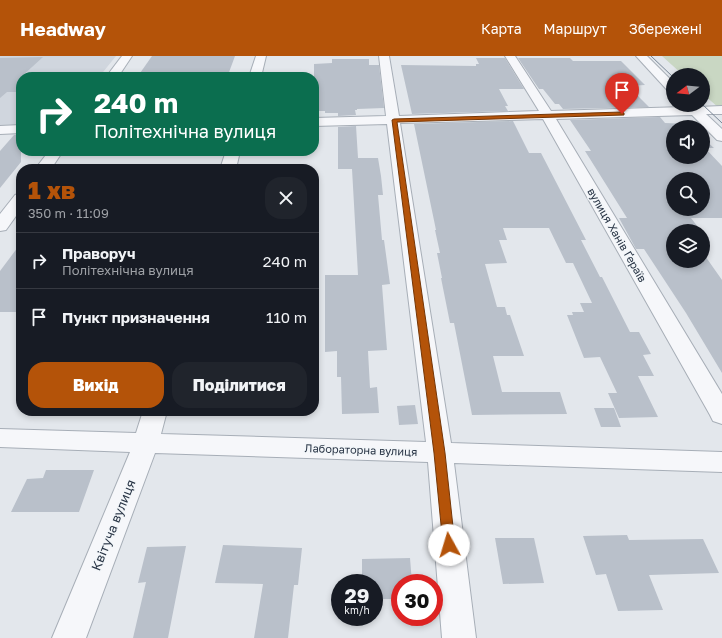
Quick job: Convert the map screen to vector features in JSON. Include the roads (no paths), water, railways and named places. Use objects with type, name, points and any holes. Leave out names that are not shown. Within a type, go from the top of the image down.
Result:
[{"type":"street","points":[[116,72],[127,56]]},
{"type":"street","points":[[256,72],[261,56]]},
{"type":"street","points":[[384,56],[440,453],[459,638]]},
{"type":"street","name":"вулиця Ханів Ґераїв","points":[[510,56],[548,116],[722,415]]},
{"type":"street","points":[[640,56],[666,82]]},
{"type":"street","points":[[319,122],[548,116],[666,109]]},
{"type":"street","points":[[710,109],[722,110]]},
{"type":"street","points":[[696,112],[722,137]]},
{"type":"street","points":[[0,130],[16,129]]},
{"type":"street","points":[[0,226],[16,205]]},
{"type":"street","name":"Квітуча вулиця","points":[[69,638],[146,443],[154,416]]},
{"type":"street","name":"Лабораторна вулиця","points":[[0,438],[722,462]]},
{"type":"tram line","points":[[651,56],[666,70]]},
{"type":"tram line","points":[[710,112],[722,123]]}]
